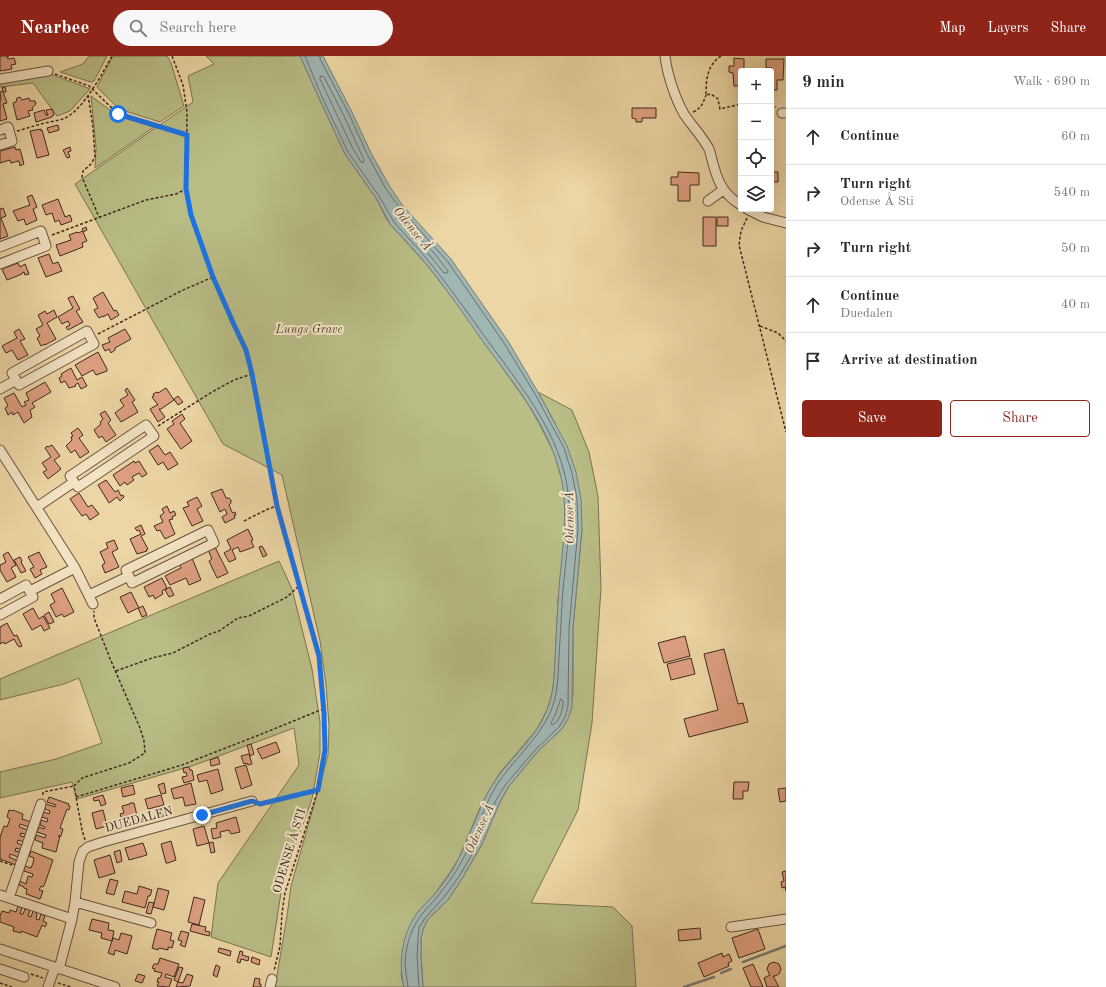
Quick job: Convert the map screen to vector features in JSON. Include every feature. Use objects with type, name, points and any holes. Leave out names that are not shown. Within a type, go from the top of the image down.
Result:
[{"type":"street","points":[[665,56],[672,83],[686,116],[709,150],[717,177],[723,190],[738,204]]},
{"type":"street","points":[[0,79],[48,71]]},
{"type":"street","points":[[0,130],[8,127],[12,141],[0,145]]},
{"type":"street","points":[[708,201],[723,190]]},
{"type":"street","points":[[753,212],[763,217],[786,223]]},
{"type":"street","points":[[0,248],[41,231],[46,246],[0,264]]},
{"type":"street","points":[[87,331],[94,344],[19,385],[16,380],[12,373],[87,331]]},
{"type":"street","points":[[0,389],[16,380]]},
{"type":"street","points":[[146,425],[154,436],[78,487],[74,482],[70,476],[146,425]]},
{"type":"street","points":[[0,450],[3,462],[37,507],[75,568],[91,599],[129,576]]},
{"type":"street","points":[[37,507],[74,482]]},
{"type":"street","points":[[208,530],[214,543],[132,582],[129,576],[126,570],[208,530]]},
{"type":"street","points":[[30,591],[75,568]]},
{"type":"street","points":[[0,599],[26,585],[33,597],[0,615]]},
{"type":"street","name":"DUEDALEN","points":[[88,847],[252,801]]},
{"type":"street","points":[[9,898],[41,804]]},
{"type":"street","points":[[48,987],[57,968],[72,919],[76,902],[79,862],[83,851],[88,847]]},
{"type":"street","points":[[0,895],[72,919]]},
{"type":"street","points":[[76,902],[152,923]]},
{"type":"street","points":[[730,928],[786,919]]},
{"type":"street","points":[[0,949],[115,987]]},
{"type":"street","points":[[0,969],[24,978]]},
{"type":"path","points":[[10,134],[69,116],[82,104],[112,56]]},
{"type":"path","name":"ODENSE Å STI","points":[[172,56],[183,84],[187,112],[186,189],[191,215],[213,277],[246,350],[252,374],[277,506],[319,656],[325,750],[318,790],[285,893],[280,946],[271,983]]},
{"type":"path","points":[[686,116],[699,109],[702,105],[706,95],[706,84],[710,68],[721,56]]},
{"type":"path","points":[[48,71],[89,86],[118,114],[187,135]]},
{"type":"path","points":[[706,95],[711,94],[718,99],[720,110],[738,105]]},
{"type":"path","points":[[88,95],[93,127],[94,157],[91,164],[83,170],[82,177],[99,218]]},
{"type":"path","points":[[43,238],[146,200],[176,194],[186,189]]},
{"type":"path","points":[[748,212],[741,231],[739,245],[786,432]]},
{"type":"path","points":[[90,338],[181,291],[213,277]]},
{"type":"path","points":[[760,326],[778,333],[786,342]]},
{"type":"path","points":[[150,431],[212,392],[234,380],[252,374]]},
{"type":"path","points":[[244,521],[277,506]]},
{"type":"path","points":[[116,671],[152,658],[173,653],[219,631],[238,618],[249,616],[287,597],[299,586]]},
{"type":"path","points":[[41,804],[43,792],[74,786],[82,778],[129,763],[145,753],[144,741],[140,728],[94,618],[91,599]]},
{"type":"path","points":[[76,797],[182,765],[323,708]]},
{"type":"path","points":[[74,786],[82,830],[88,847]]},
{"type":"path","points":[[252,801],[260,804],[318,790]]},
{"type":"path","points":[[0,861],[20,867]]},
{"type":"path","points":[[0,983],[12,987]]},
{"type":"green space","points":[[89,56],[107,56],[94,81],[91,82],[60,72],[83,64]]},
{"type":"green space","points":[[113,56],[167,56],[171,63],[184,106],[160,122],[119,109],[97,87]]},
{"type":"green space","name":"Lungs Grave","points":[[206,56],[300,56],[345,154],[376,198],[390,224],[427,265],[462,310],[528,404],[554,453],[562,480],[565,501],[564,543],[558,601],[552,694],[547,710],[537,729],[499,774],[482,803],[459,858],[434,895],[418,912],[401,974],[404,987],[275,987],[291,886],[328,755],[329,726],[326,685],[320,641],[282,475],[223,444],[75,184],[193,102],[188,76],[214,64]]},
{"type":"green space","points":[[48,73],[90,89],[70,111],[57,116],[33,83],[0,87],[0,81]]},
{"type":"green space","points":[[91,96],[118,116],[154,127],[95,168],[96,148]]},
{"type":"green space","points":[[538,392],[572,410],[589,452],[598,496],[601,588],[592,723],[578,810],[531,903],[613,907],[632,926],[636,987],[423,987],[421,939],[423,929],[428,919],[448,900],[463,877],[482,844],[500,802],[509,786],[539,750],[562,729],[573,695],[573,628],[582,529],[555,423]]},
{"type":"green space","points":[[279,561],[292,589],[312,669],[320,722],[320,753],[312,799],[283,880],[271,957],[211,937],[218,883],[299,765],[294,728],[192,766],[77,799],[72,782],[0,798],[0,772],[56,759],[102,743],[79,678],[64,684],[0,700],[0,679]]},
{"type":"water","name":"Odense Å","points":[[300,56],[323,56],[371,153],[390,187],[403,206],[451,259],[508,341],[567,446],[576,472],[581,499],[582,529],[573,628],[572,707],[568,719],[562,729],[539,750],[509,786],[500,802],[482,844],[463,877],[448,900],[428,919],[423,929],[421,939],[423,987],[404,987],[401,968],[403,948],[408,930],[417,913],[438,890],[453,869],[491,787],[536,730],[542,721],[551,698],[554,678],[565,512],[564,497],[557,463],[550,444],[531,408],[435,275],[390,224],[376,198],[345,154]]},
{"type":"building","points":[[0,56],[9,56],[7,57],[8,59],[14,58],[16,64],[11,65],[12,69],[0,71]]},
{"type":"building","points":[[734,58],[744,59],[744,68],[738,68],[738,86],[734,86],[733,73],[729,72],[729,66],[734,66]]},
{"type":"building","points":[[766,59],[784,59],[783,80],[777,80],[777,90],[774,90],[774,68],[766,68]]},
{"type":"building","points":[[5,87],[6,92],[3,92],[7,103],[3,104],[7,119],[0,121],[0,92],[3,91],[2,88]]},
{"type":"building","points":[[20,97],[22,100],[29,98],[30,101],[35,101],[36,104],[32,108],[33,110],[28,111],[30,116],[17,120],[13,103]]},
{"type":"building","points":[[632,108],[656,108],[656,118],[642,118],[642,122],[636,122],[636,119],[632,118]]},
{"type":"building","points":[[52,109],[54,115],[52,117],[36,122],[34,113],[44,110],[46,115],[48,115],[46,110]]},
{"type":"building","points":[[58,125],[59,130],[49,133],[47,128]]},
{"type":"building","points":[[41,129],[49,155],[37,158],[30,131]]},
{"type":"building","points":[[15,147],[16,150],[20,149],[24,164],[20,166],[19,161],[11,163],[10,160],[0,163],[0,151]]},
{"type":"building","points":[[70,147],[71,151],[68,152],[70,157],[67,158],[63,150]]},
{"type":"building","points":[[678,172],[699,173],[699,185],[690,185],[690,201],[678,201],[678,185],[671,185],[671,177],[678,177]]},
{"type":"building","points":[[774,172],[778,172],[778,182],[774,182]]},
{"type":"building","points":[[32,195],[37,207],[33,209],[37,220],[26,225],[24,219],[18,221],[13,211],[30,205],[27,197]]},
{"type":"building","points":[[58,199],[65,217],[70,215],[72,221],[61,225],[59,220],[55,222],[52,213],[46,215],[42,205]]},
{"type":"building","points":[[3,208],[6,216],[1,218],[8,236],[0,239],[0,209]]},
{"type":"building","points":[[703,217],[716,217],[716,246],[703,246]]},
{"type":"building","points":[[717,217],[728,217],[728,226],[717,226]]},
{"type":"building","points":[[86,227],[87,230],[83,232],[87,241],[82,243],[83,247],[60,256],[56,245],[71,240],[69,235],[83,231],[82,229]]},
{"type":"building","points":[[49,254],[53,264],[58,262],[62,271],[46,277],[38,258]]},
{"type":"building","points":[[18,263],[20,267],[25,264],[29,274],[25,275],[24,272],[7,280],[2,269]]},
{"type":"building","points":[[103,292],[114,311],[116,310],[119,315],[111,320],[108,314],[99,318],[94,310],[98,308],[93,298]]},
{"type":"building","points":[[73,296],[80,309],[76,311],[83,322],[68,330],[66,327],[70,325],[68,321],[62,324],[58,317],[73,308],[68,298]]},
{"type":"building","points":[[54,310],[57,317],[47,323],[56,339],[41,346],[37,338],[40,336],[36,329],[43,325],[38,315],[45,311],[47,314]]},
{"type":"building","points":[[19,329],[25,339],[20,341],[28,355],[18,360],[12,350],[6,353],[2,346],[17,338],[14,332]]},
{"type":"building","points":[[125,329],[131,339],[115,348],[115,350],[111,353],[109,349],[105,351],[102,345],[110,342],[108,338]]},
{"type":"building","points":[[98,352],[107,371],[96,375],[93,370],[82,376],[75,365]]},
{"type":"building","points":[[71,368],[77,380],[82,377],[87,386],[81,389],[78,383],[75,385],[76,386],[69,388],[65,381],[61,383],[59,378],[62,376],[61,374]]},
{"type":"building","points":[[45,382],[51,392],[32,403],[35,407],[30,410],[32,417],[24,423],[18,412],[13,415],[12,412],[8,415],[5,408],[8,406],[4,398],[14,393],[22,407],[26,405],[24,402],[29,400],[26,393]]},
{"type":"building","points":[[127,388],[135,400],[132,402],[138,412],[121,422],[115,413],[124,406],[120,400],[128,395],[125,390]]},
{"type":"building","points":[[166,388],[174,400],[159,409],[165,417],[158,422],[150,409],[158,405],[152,397],[154,396],[153,394]]},
{"type":"building","points":[[178,396],[183,402],[178,405],[174,399]]},
{"type":"building","points":[[105,411],[111,420],[108,423],[116,435],[106,442],[102,436],[99,438],[94,430],[101,424],[100,422],[103,419],[100,414]]},
{"type":"building","points":[[182,414],[185,419],[180,423],[192,441],[181,449],[167,429],[174,424],[172,421]]},
{"type":"building","points":[[78,428],[83,435],[79,438],[89,452],[80,458],[75,450],[71,453],[66,446],[72,440],[71,437],[73,436],[71,433]]},
{"type":"building","points":[[52,445],[60,456],[54,460],[61,469],[48,479],[43,472],[47,470],[42,463],[51,457],[45,448]]},
{"type":"building","points":[[158,445],[165,455],[170,452],[178,464],[168,470],[163,462],[158,465],[149,451]]},
{"type":"building","points":[[134,461],[135,463],[139,461],[147,474],[142,477],[139,473],[132,477],[134,480],[127,485],[125,482],[120,486],[113,475]]},
{"type":"building","points":[[106,480],[115,492],[118,490],[121,496],[123,495],[124,497],[120,501],[117,497],[109,503],[98,485]]},
{"type":"building","points":[[222,489],[226,498],[231,500],[229,505],[232,512],[235,512],[236,515],[234,515],[235,518],[225,523],[222,517],[227,514],[225,509],[220,512],[211,493]]},
{"type":"building","points":[[79,493],[88,507],[92,505],[99,514],[90,520],[86,514],[82,516],[70,499]]},
{"type":"building","points":[[197,497],[202,506],[197,509],[203,521],[192,526],[183,508],[189,506],[187,502]]},
{"type":"building","points":[[167,506],[170,513],[174,511],[176,515],[172,517],[173,519],[169,520],[175,534],[165,539],[160,530],[157,531],[154,526],[163,522],[160,516],[164,513],[162,509]]},
{"type":"building","points":[[141,525],[145,534],[141,536],[148,549],[146,550],[147,551],[137,554],[130,539],[141,534],[139,530],[137,531],[135,528]]},
{"type":"building","points":[[248,529],[253,540],[251,541],[254,547],[240,552],[238,547],[232,550],[236,559],[229,562],[224,553],[231,549],[227,540]]},
{"type":"building","points":[[114,540],[118,549],[112,552],[119,567],[105,573],[102,565],[105,563],[100,552],[108,548],[106,543]]},
{"type":"building","points":[[262,546],[267,555],[263,557],[259,547]]},
{"type":"building","points":[[215,547],[228,573],[217,578],[209,561],[212,559],[208,550]]},
{"type":"building","points":[[8,552],[16,565],[11,568],[16,577],[7,582],[0,570],[0,565],[6,562],[3,555]]},
{"type":"building","points":[[39,552],[47,567],[40,570],[42,574],[35,578],[30,569],[34,567],[28,557]]},
{"type":"building","points":[[20,557],[26,571],[21,573],[14,560]]},
{"type":"building","points":[[192,558],[201,580],[189,585],[186,578],[170,585],[165,576],[181,568],[179,564]]},
{"type":"building","points":[[162,578],[167,588],[162,591],[163,594],[155,599],[153,595],[149,597],[144,587]]},
{"type":"building","points":[[170,587],[174,595],[169,597],[165,590]]},
{"type":"building","points":[[62,588],[74,612],[64,617],[62,614],[56,617],[50,605],[55,602],[51,594]]},
{"type":"building","points":[[131,592],[139,608],[143,606],[147,615],[142,617],[138,608],[128,613],[120,597]]},
{"type":"building","points":[[33,608],[39,619],[43,616],[50,628],[44,631],[41,625],[32,630],[23,614]]},
{"type":"building","points":[[49,612],[54,622],[49,624],[44,615]]},
{"type":"building","points":[[7,623],[14,636],[17,635],[22,646],[18,646],[14,639],[5,644],[4,642],[0,644],[0,627]]},
{"type":"building","points":[[685,636],[690,656],[664,663],[658,643]]},
{"type":"building","points":[[724,649],[738,704],[743,703],[748,722],[689,737],[684,719],[718,710],[704,654]]},
{"type":"building","points":[[691,658],[695,674],[671,680],[667,664]]},
{"type":"building","points":[[276,742],[280,752],[262,759],[257,749]]},
{"type":"building","points":[[251,744],[254,754],[250,756],[247,745]]},
{"type":"building","points":[[249,754],[252,764],[244,764],[241,756]]},
{"type":"building","points":[[218,757],[220,764],[211,766],[210,760]]},
{"type":"building","points":[[246,765],[252,785],[241,789],[235,768]]},
{"type":"building","points":[[189,767],[190,770],[192,770],[194,780],[184,783],[182,777],[187,776],[186,772],[184,773],[183,768]]},
{"type":"building","points":[[218,769],[223,790],[211,794],[207,780],[199,782],[197,775]]},
{"type":"building","points":[[734,782],[749,782],[748,791],[743,791],[743,799],[733,799]]},
{"type":"building","points":[[164,783],[166,793],[161,794],[158,785]]},
{"type":"building","points":[[191,783],[196,804],[185,806],[183,797],[174,799],[171,789]]},
{"type":"building","points":[[133,785],[135,794],[123,797],[121,788]]},
{"type":"building","points":[[786,788],[786,801],[780,802],[778,789]]},
{"type":"building","points":[[103,795],[106,804],[101,806],[99,800],[94,801],[93,798]]},
{"type":"building","points":[[161,795],[164,805],[148,809],[145,799]]},
{"type":"building","points":[[49,797],[69,804],[68,805],[70,806],[69,810],[67,809],[60,828],[63,829],[56,852],[42,848],[43,843],[35,840],[36,835],[45,838],[46,835],[37,832],[39,827],[44,829],[45,827],[40,825],[41,820],[47,822],[48,819],[42,817],[44,812],[49,814],[50,811],[45,809],[46,804],[55,807],[56,805],[47,802]]},
{"type":"building","points":[[134,803],[138,820],[123,823],[120,814],[124,813],[122,806]]},
{"type":"building","points":[[9,810],[23,814],[22,819],[31,822],[29,827],[20,824],[19,827],[28,830],[27,835],[21,833],[20,836],[26,837],[24,842],[18,840],[17,843],[23,845],[21,850],[16,848],[15,851],[20,852],[18,857],[10,854],[9,857],[18,861],[16,865],[0,859],[0,837],[4,826],[7,827],[10,819],[7,817]]},
{"type":"building","points":[[103,810],[107,826],[96,829],[92,813]]},
{"type":"building","points":[[236,817],[240,832],[231,834],[229,830],[220,832],[221,837],[213,839],[211,829],[217,828],[216,823]]},
{"type":"building","points":[[204,826],[209,843],[197,846],[193,829]]},
{"type":"building","points":[[171,841],[176,860],[166,863],[161,844]]},
{"type":"building","points":[[213,842],[215,852],[211,853],[209,843]]},
{"type":"building","points":[[143,843],[147,855],[129,860],[125,848]]},
{"type":"building","points":[[120,850],[122,861],[117,863],[114,852]]},
{"type":"building","points":[[31,851],[53,860],[45,883],[39,890],[43,891],[40,899],[26,894],[27,889],[19,885],[20,881],[26,884],[28,876],[32,877],[33,874],[24,871],[25,866],[31,868],[33,863],[34,858],[29,856]]},
{"type":"building","points":[[110,855],[115,873],[99,878],[94,860]]},
{"type":"building","points":[[786,871],[786,891],[785,887],[782,888],[781,882],[784,881],[782,872]]},
{"type":"building","points":[[110,879],[118,881],[114,895],[106,893]]},
{"type":"building","points":[[139,886],[152,890],[150,896],[148,896],[145,908],[122,902],[125,891],[137,894]]},
{"type":"building","points":[[158,888],[169,891],[164,910],[153,907]]},
{"type":"building","points":[[194,897],[205,900],[199,925],[188,922]]},
{"type":"building","points":[[149,902],[154,903],[151,914],[146,913]]},
{"type":"building","points":[[18,906],[22,908],[20,914],[23,914],[25,909],[30,910],[28,916],[31,917],[33,911],[37,913],[36,919],[39,920],[41,914],[45,916],[43,921],[47,923],[45,927],[42,925],[37,937],[21,931],[21,933],[13,931],[14,927],[0,922],[2,911],[9,913],[10,910],[16,912]]},
{"type":"building","points":[[92,919],[109,923],[108,930],[114,931],[112,941],[101,938],[102,933],[89,930]]},
{"type":"building","points":[[192,924],[206,927],[205,931],[210,932],[209,936],[190,931]]},
{"type":"building","points":[[700,928],[701,939],[679,941],[678,930]]},
{"type":"building","points":[[157,929],[172,933],[170,940],[174,941],[172,948],[168,947],[168,950],[159,948],[158,950],[152,948]]},
{"type":"building","points":[[758,929],[765,949],[739,958],[732,938]]},
{"type":"building","points":[[181,931],[189,933],[185,947],[180,945],[182,941],[178,940]]},
{"type":"building","points":[[121,933],[132,936],[127,954],[115,950],[114,955],[108,953],[113,938],[119,940]]},
{"type":"building","points":[[219,948],[231,951],[230,956],[218,952]]},
{"type":"building","points":[[240,951],[243,952],[242,955],[249,957],[248,961],[241,959],[240,963],[237,962]]},
{"type":"building","points":[[722,953],[723,957],[729,954],[732,961],[728,963],[729,966],[704,977],[698,963]]},
{"type":"building","points":[[252,957],[260,960],[259,965],[251,962]]},
{"type":"building","points":[[160,958],[179,964],[174,977],[166,974],[165,977],[172,979],[169,987],[157,986],[159,982],[157,982],[158,978],[160,978],[162,973],[154,971],[155,969],[152,968],[154,964],[158,964]]},
{"type":"building","points":[[774,962],[779,964],[781,969],[779,974],[773,976],[779,987],[767,987],[764,978],[770,975],[767,969],[769,964]]},
{"type":"building","points":[[753,964],[763,987],[751,987],[743,968]]},
{"type":"building","points":[[216,965],[220,967],[217,977],[213,975]]},
{"type":"building","points":[[179,967],[183,968],[178,982],[174,980]]},
{"type":"building","points":[[138,974],[145,976],[142,983],[135,981]]},
{"type":"building","points":[[187,974],[193,976],[190,986],[176,987],[178,982],[183,983]]},
{"type":"building","points":[[255,978],[260,979],[259,984],[261,984],[261,987],[253,987]]},
{"type":"waterway","points":[[743,962],[786,946]]},
{"type":"waterway","points":[[721,973],[731,969]]},
{"type":"waterway","points":[[684,987],[714,977]]},
{"type":"route","points":[[118,114],[187,135],[186,189],[191,215],[213,277],[246,350],[252,374],[266,455],[277,506],[319,656],[324,713],[325,750],[318,790],[260,804],[252,801],[202,815]]}]
